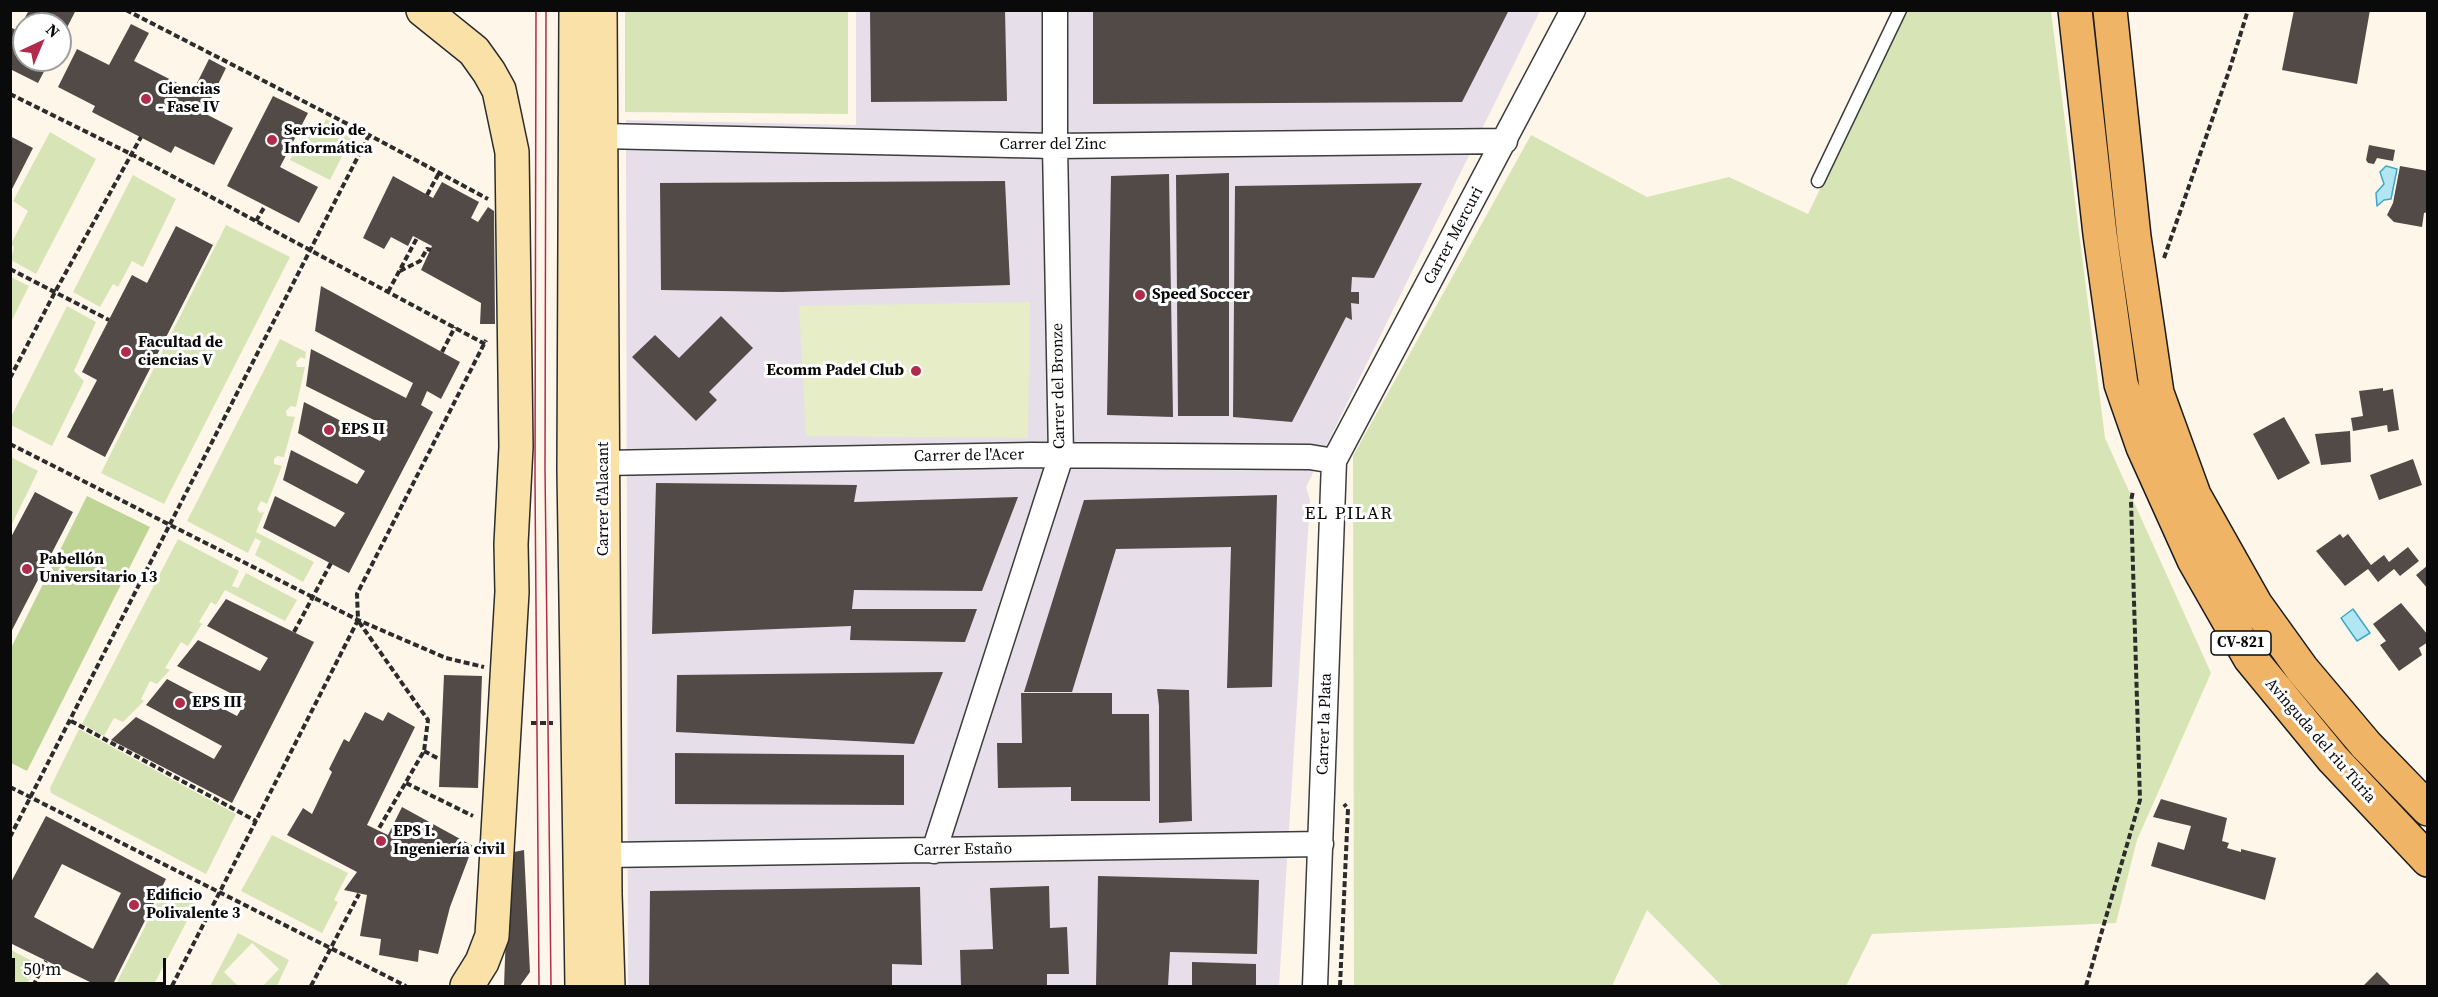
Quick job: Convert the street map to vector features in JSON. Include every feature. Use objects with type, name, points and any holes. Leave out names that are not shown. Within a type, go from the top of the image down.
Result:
[{"type":"main road","points":[[423,10],[474,51],[489,72],[499,90],[512,152],[516,447],[508,668],[492,936],[482,962],[467,987]]},
{"type":"main road","name":"Carrer d'Alacant","points":[[576,10],[574,470],[582,987]]},
{"type":"main road","name":"Carrer d'Alacant","points":[[600,10],[608,987]]},
{"type":"main road","name":"Avinguda del riu Túria","points":[[2075,10],[2100,234],[2121,384],[2143,447],[2194,560],[2250,658],[2333,759],[2427,860]]},
{"type":"main road","name":"Avinguda del riu Túria","points":[[2110,10],[2134,237],[2157,393],[2194,495],[2256,605],[2302,669],[2366,745],[2427,809]]},
{"type":"street","name":"Carrer del Bronze","points":[[934,851],[1061,456],[1055,146],[1055,10]]},
{"type":"street","name":"Carrer Mercuri","points":[[1334,461],[1573,10]]},
{"type":"street","name":"Carrer del Zinc","points":[[601,136],[1055,146],[1505,141]]},
{"type":"street","name":"Carrer de l'Acer","points":[[604,463],[1061,456],[1310,457],[1334,461]]},
{"type":"street","name":"Carrer la Plata","points":[[1315,987],[1334,461]]},
{"type":"street","name":"Carrer Estaño","points":[[606,855],[1321,844]]},
{"type":"lane","points":[[1818,181],[1900,10]]},
{"type":"path","points":[[126,10],[369,135],[497,204]]},
{"type":"path","points":[[2160,254],[2161,266],[2248,10]]},
{"type":"path","points":[[10,94],[131,154],[486,344],[357,594],[358,620],[172,987]]},
{"type":"path","points":[[10,837],[369,135]]},
{"type":"path","points":[[10,378],[141,138]]},
{"type":"path","points":[[427,195],[439,173]]},
{"type":"path","points":[[256,221],[265,206]]},
{"type":"path","points":[[388,292],[417,238]]},
{"type":"path","points":[[399,271],[420,261],[427,249],[430,250]]},
{"type":"path","points":[[10,269],[109,321]]},
{"type":"path","points":[[442,352],[454,327]]},
{"type":"path","points":[[10,444],[358,620],[446,658],[486,667]]},
{"type":"path","points":[[2086,987],[2140,800],[2131,501],[2133,490]]},
{"type":"path","points":[[294,632],[331,563]]},
{"type":"path","points":[[358,620],[428,720],[424,750],[378,830]]},
{"type":"path","points":[[70,721],[216,797],[256,821]]},
{"type":"path","points":[[525,723],[554,723]]},
{"type":"path","points":[[424,750],[439,759]]},
{"type":"path","points":[[406,783],[483,821]]},
{"type":"path","points":[[10,788],[406,987]]},
{"type":"path","points":[[1341,987],[1348,809],[1343,802]]},
{"type":"path","points":[[311,987],[359,894]]},
{"type":"path","points":[[33,987],[46,961]]},
{"type":"shaded area","points":[[856,11],[1540,11],[1306,487],[1310,500],[1279,986],[628,986],[626,120],[856,125]]},
{"type":"green space","points":[[625,11],[848,11],[848,114],[625,112]]},
{"type":"green space","points":[[1905,11],[2051,11],[2105,438],[2211,673],[2137,840],[2116,923],[1872,934],[1846,986],[1722,986],[1647,910],[1612,986],[1354,986],[1353,456],[1531,135],[1647,197],[1729,177],[1808,214]]},
{"type":"green space","points":[[326,119],[354,133],[330,180],[290,160],[309,123],[321,129]]},
{"type":"green space","points":[[50,132],[96,159],[36,274],[11,260],[14,247],[11,244],[28,211],[13,201]]},
{"type":"green space","points":[[133,175],[176,199],[143,267],[132,261],[118,287],[113,284],[100,307],[73,292]]},
{"type":"green space","points":[[226,225],[290,257],[164,504],[101,473]]},
{"type":"green space","points":[[11,277],[29,286],[11,322]]},
{"type":"green space","name":"Ecomm Padel Club","points":[[1030,302],[1028,438],[806,436],[799,306]]},
{"type":"green space","points":[[67,306],[96,322],[74,371],[84,381],[52,446],[11,425],[11,417]]},
{"type":"green space","points":[[280,339],[306,352],[305,359],[301,357],[296,362],[297,367],[305,367],[296,407],[291,406],[286,411],[287,416],[295,417],[284,457],[277,456],[274,459],[274,464],[282,466],[267,504],[261,501],[257,509],[260,513],[264,512],[256,532],[314,562],[303,582],[255,555],[261,541],[255,538],[248,553],[187,521]]},
{"type":"green space","points":[[11,457],[38,471],[11,526]]},
{"type":"green space","points":[[87,496],[150,527],[27,771],[11,763],[11,648]]},
{"type":"green space","points":[[178,539],[239,571],[232,586],[238,588],[246,573],[297,600],[285,621],[225,590],[216,605],[211,602],[199,622],[202,624],[188,646],[181,642],[165,668],[170,670],[157,684],[150,681],[141,699],[144,701],[123,722],[114,718],[104,736],[82,724]]},
{"type":"green space","points":[[79,729],[236,814],[206,874],[51,793],[50,788]]},
{"type":"green space","points":[[272,835],[348,873],[334,900],[338,902],[322,933],[241,891]]},
{"type":"green space","points":[[166,885],[198,900],[153,986],[115,986]]},
{"type":"green space","points":[[238,933],[289,960],[277,986],[263,986],[279,969],[252,943],[224,972],[238,986],[210,986]]},
{"type":"green space","points":[[11,950],[38,964],[26,986],[11,986]]},
{"type":"water","points":[[2386,166],[2397,169],[2391,199],[2384,200],[2377,206],[2376,193],[2384,184],[2380,172]]},
{"type":"water","points":[[2353,609],[2370,633],[2357,641],[2341,618]]},
{"type":"building","points":[[29,10],[76,10],[72,18],[72,12],[28,12]]},
{"type":"building","points":[[870,10],[1005,10],[1007,101],[871,102]]},
{"type":"building","points":[[1093,10],[1509,10],[1462,102],[1093,104]]},
{"type":"building","points":[[2294,10],[2370,10],[2357,84],[2282,70]]},
{"type":"building","name":"Ciencias - Fase IV","points":[[131,24],[149,33],[134,61],[193,91],[209,59],[226,68],[204,113],[233,128],[214,165],[175,146],[171,153],[92,112],[95,106],[58,87],[66,72],[72,72],[72,59],[77,49],[109,65]]},
{"type":"building","points":[[10,27],[12,28],[12,70],[10,69]]},
{"type":"building","points":[[16,72],[44,72],[38,83]]},
{"type":"building","name":"Servicio de Informática","points":[[273,96],[308,113],[280,167],[318,187],[299,223],[227,186]]},
{"type":"building","points":[[10,136],[33,148],[10,193]]},
{"type":"building","points":[[2369,145],[2395,150],[2393,161],[2377,158],[2374,164],[2368,163],[2366,160]]},
{"type":"building","points":[[2400,166],[2428,171],[2428,212],[2424,213],[2422,227],[2394,222],[2387,215],[2393,203]]},
{"type":"building","points":[[1229,173],[1229,416],[1178,416],[1176,175]]},
{"type":"building","name":"Speed Soccer","points":[[1169,174],[1173,417],[1107,415],[1111,176]]},
{"type":"building","points":[[393,176],[433,198],[442,182],[479,202],[471,218],[478,222],[488,207],[494,211],[495,324],[480,324],[481,303],[421,270],[432,246],[413,236],[408,246],[391,237],[384,249],[363,238]]},
{"type":"building","points":[[1005,181],[1010,285],[782,292],[661,290],[660,183]]},
{"type":"building","points":[[1422,183],[1374,278],[1352,277],[1351,292],[1359,292],[1359,304],[1351,303],[1352,320],[1346,317],[1292,422],[1233,417],[1235,186]]},
{"type":"building","name":"Facultad de ciencias V","points":[[176,226],[213,245],[105,457],[67,437],[97,380],[82,372],[132,275],[147,283]]},
{"type":"building","name":"EPS II","points":[[321,286],[460,362],[441,399],[427,391],[421,405],[433,412],[349,573],[263,528],[275,496],[335,527],[345,513],[283,480],[291,450],[357,484],[365,471],[298,433],[304,402],[380,441],[388,427],[306,386],[311,349],[406,398],[413,383],[315,331]]},
{"type":"building","points":[[721,316],[753,348],[709,392],[717,400],[696,421],[632,357],[655,335],[679,358]]},
{"type":"building","points":[[2383,388],[2383,391],[2393,389],[2399,430],[2388,432],[2387,425],[2353,431],[2351,418],[2363,416],[2359,391]]},
{"type":"building","points":[[2284,417],[2310,463],[2278,480],[2253,434]]},
{"type":"building","points":[[2350,431],[2351,462],[2321,465],[2315,434]]},
{"type":"building","points":[[2413,459],[2422,485],[2379,500],[2370,475]]},
{"type":"building","points":[[656,483],[857,485],[854,502],[1018,497],[982,591],[854,590],[852,609],[977,609],[965,642],[850,640],[851,626],[652,634]]},
{"type":"building","name":"Pabellón Universitario 13","points":[[35,492],[73,512],[10,634],[10,539]]},
{"type":"building","points":[[1277,495],[1272,687],[1227,688],[1231,547],[1116,549],[1072,692],[1024,692],[1084,500]]},
{"type":"building","points":[[2340,534],[2343,538],[2348,534],[2371,565],[2384,555],[2389,562],[2408,547],[2419,561],[2400,576],[2394,569],[2378,582],[2368,569],[2345,586],[2316,551]]},
{"type":"building","points":[[2428,565],[2428,589],[2416,575]]},
{"type":"building","name":"EPS III","points":[[226,599],[314,642],[232,803],[111,740],[136,717],[214,759],[222,746],[146,705],[167,679],[237,716],[246,701],[177,666],[198,640],[260,671],[268,658],[207,626]]},
{"type":"building","points":[[2401,603],[2428,635],[2428,642],[2419,648],[2422,655],[2399,671],[2380,645],[2386,641],[2373,624]]},
{"type":"building","points":[[943,672],[914,744],[676,732],[677,675]]},
{"type":"building","points":[[444,675],[482,676],[478,788],[439,787]]},
{"type":"building","points":[[1157,689],[1189,690],[1192,821],[1159,823]]},
{"type":"building","points":[[1021,693],[1112,693],[1112,714],[1149,714],[1150,801],[1071,801],[1071,787],[998,788],[997,743],[1022,743]]},
{"type":"building","name":"EPS I. Ingeniería civil","points":[[365,712],[383,721],[388,712],[415,727],[367,825],[388,835],[402,807],[473,846],[450,907],[438,954],[419,950],[418,962],[379,955],[381,939],[360,936],[367,895],[344,890],[357,872],[287,835],[303,808],[312,814],[332,772],[329,769],[344,739],[349,742]]},
{"type":"building","points":[[675,753],[904,755],[904,805],[675,804]]},
{"type":"building","points":[[2161,799],[2227,818],[2222,841],[2229,843],[2227,848],[2241,852],[2241,849],[2276,858],[2265,900],[2151,866],[2158,842],[2184,850],[2191,826],[2153,817]]},
{"type":"building","name":"Edificio Polivalente 3","points":[[46,816],[166,879],[112,986],[98,986],[10,943],[10,884]],"holes":[[[62,864],[121,893],[93,949],[34,917]]]},
{"type":"building","points":[[524,850],[530,972],[520,986],[504,986],[509,853]]},
{"type":"building","points":[[1098,876],[1259,880],[1257,954],[1170,952],[1168,986],[1096,986]]},
{"type":"building","points":[[1049,886],[1050,928],[1067,927],[1069,974],[1047,974],[1047,986],[961,986],[960,950],[993,949],[990,888]]},
{"type":"building","points":[[920,887],[922,965],[892,964],[892,986],[649,986],[650,891]]},
{"type":"building","points":[[1192,962],[1256,964],[1256,986],[1192,986]]},
{"type":"building","points":[[2377,972],[2391,986],[2363,986]]},
{"type":"tram line","points":[[536,10],[535,480],[539,986]]},
{"type":"tram line","points":[[546,10],[545,468],[551,986]]},
{"type":"place","name":"Ciencias - Fase IV","points":[[146,99]]},
{"type":"place","name":"Servicio de Informática","points":[[272,140]]},
{"type":"place","name":"Speed Soccer","points":[[1140,295]]},
{"type":"place","name":"Facultad de ciencias V","points":[[126,352]]},
{"type":"place","name":"Ecomm Padel Club","points":[[916,371]]},
{"type":"place","name":"EPS II","points":[[329,430]]},
{"type":"place","name":"Pabellón Universitario 13","points":[[27,569]]},
{"type":"place","name":"EPS III","points":[[180,703]]},
{"type":"place","name":"EPS I. Ingeniería civil","points":[[381,841]]},
{"type":"place","name":"Edificio Polivalente 3","points":[[134,905]]},
{"type":"district","name":"EL PILAR","points":[[1349,514]]}]
